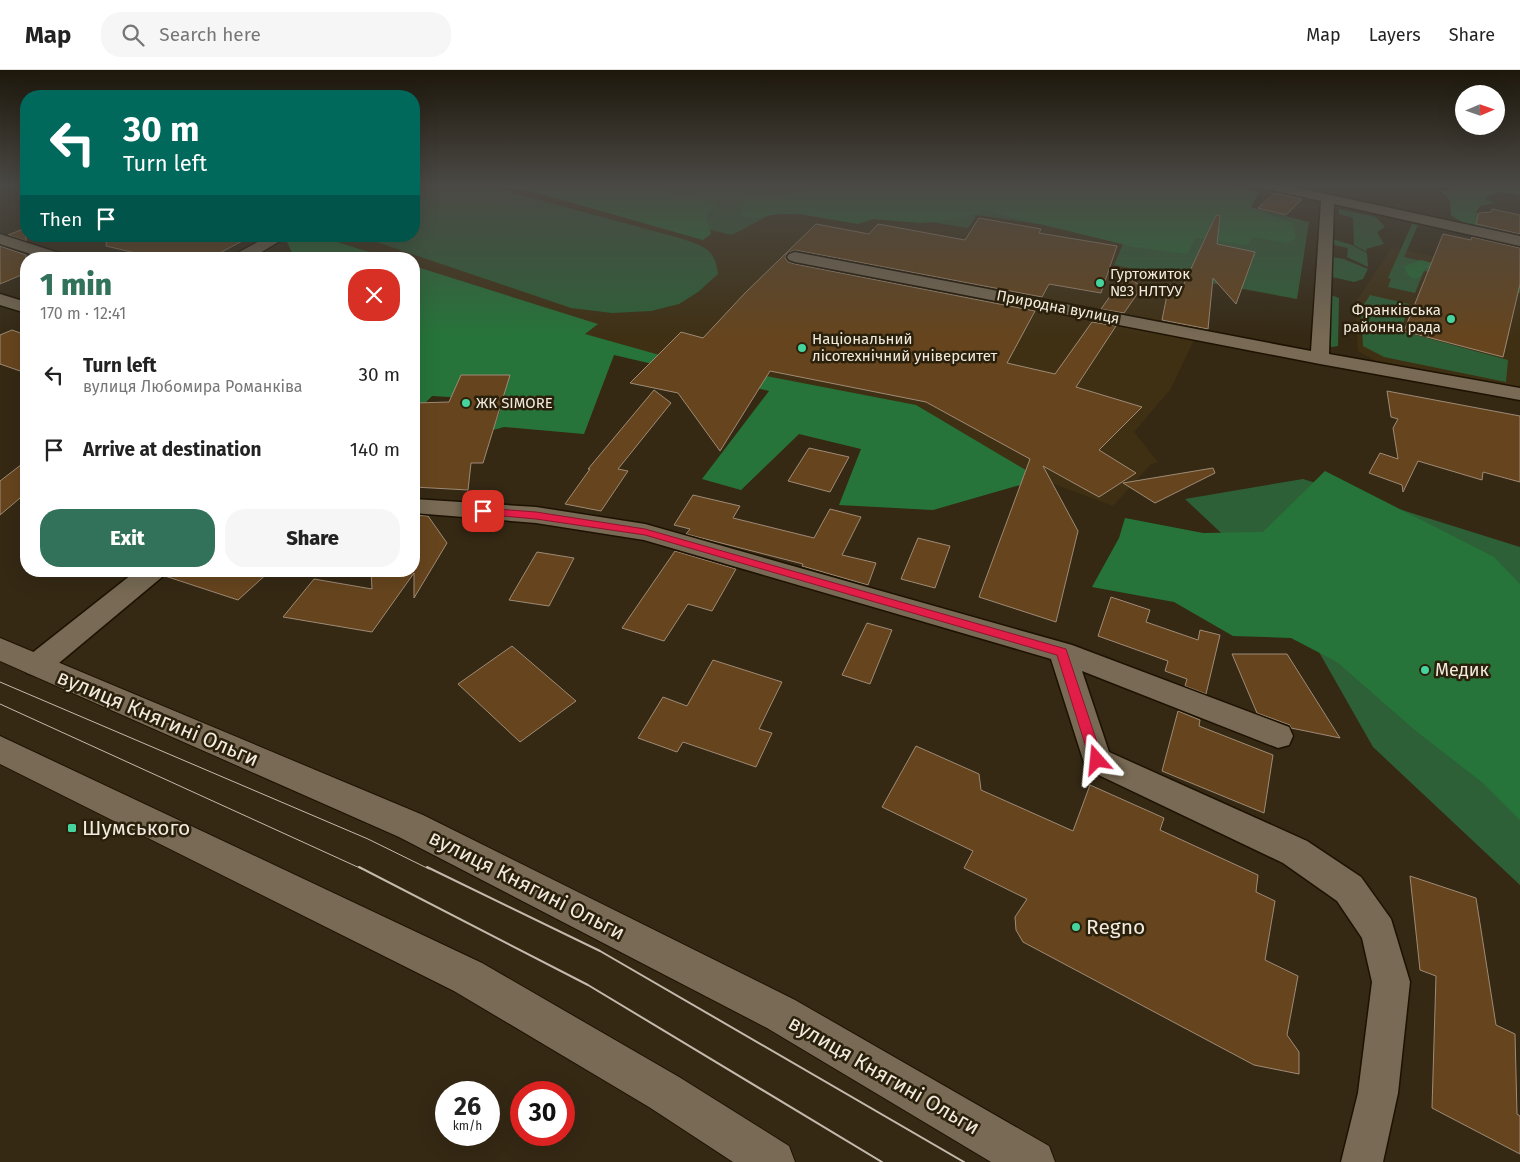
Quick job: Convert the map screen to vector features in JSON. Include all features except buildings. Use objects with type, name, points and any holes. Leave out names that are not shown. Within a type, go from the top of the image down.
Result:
[{"type":"main road","name":"вулиця Княгині Ольги","points":[[0,649],[75,683],[411,826],[781,1014],[1033,1162]]},
{"type":"main road","points":[[0,749],[468,977],[664,1092],[773,1162]]},
{"type":"street","points":[[1320,358],[1326,236]]},
{"type":"street","points":[[1500,236],[1520,241]]},
{"type":"street","points":[[0,239],[40,252]]},
{"type":"street","points":[[251,252],[270,242]]},
{"type":"street","name":"Природна вулиця","points":[[796,257],[1320,358],[1520,394]]},
{"type":"street","points":[[0,299],[20,306]]},
{"type":"street","points":[[420,506],[536,515],[645,532],[1062,652],[1278,736]]},
{"type":"street","points":[[37,665],[146,577]]},
{"type":"street","points":[[1062,652],[1097,760],[1295,852],[1349,889],[1378,931],[1391,982],[1378,1093],[1362,1162]]},
{"type":"shaded area","name":"Національний лісотехнічний університет","points":[[420,236],[1307,236],[1297,299],[1212,284],[1210,312],[1170,390],[1134,432],[1158,462],[1151,464],[1113,506],[1041,479],[933,510],[839,505],[861,449],[799,434],[741,490],[702,479],[769,391],[614,355],[584,434],[504,427],[493,430],[504,400],[432,396],[420,408],[420,252],[292,252],[287,242],[420,242]]},
{"type":"shaded area","points":[[1392,247],[1520,276],[1520,391],[1385,366],[1358,351],[1355,303]]},
{"type":"green space","points":[[420,236],[672,236],[697,244],[708,250],[717,266],[718,274],[698,292],[679,304],[651,311],[612,313],[571,308],[420,257],[420,252],[406,252],[377,242],[420,242]]},
{"type":"green space","points":[[689,236],[708,236],[703,240]]},
{"type":"green space","points":[[1089,236],[1296,236],[1296,238],[1288,243],[1253,237],[1247,245],[1196,238],[1187,254],[1134,247]]},
{"type":"green space","points":[[1119,236],[1307,236],[1297,299],[1114,265],[1126,237]]},
{"type":"green space","points":[[1354,236],[1379,236],[1384,244],[1366,249],[1367,252],[1354,245]]},
{"type":"green space","points":[[1407,236],[1413,236],[1404,257],[1520,283],[1520,293],[1424,271],[1415,293],[1388,287],[1391,279],[1388,278]]},
{"type":"green space","points":[[1333,239],[1352,245],[1367,253],[1368,267],[1347,257],[1348,248],[1334,245]]},
{"type":"green space","points":[[287,242],[337,242],[369,252],[292,252]]},
{"type":"green space","points":[[1332,257],[1344,259],[1368,269],[1363,279],[1354,282],[1332,277]]},
{"type":"green space","points":[[1421,260],[1443,266],[1520,270],[1520,290],[1500,288],[1425,268],[1421,276],[1414,279],[1408,275],[1404,266]]},
{"type":"green space","points":[[420,268],[598,324],[585,334],[663,356],[916,405],[1041,479],[933,510],[839,505],[861,449],[799,434],[741,490],[702,479],[769,391],[614,355],[584,434],[504,427],[493,430],[504,400],[432,396],[420,408]]},
{"type":"green space","points":[[1331,295],[1339,298],[1338,346],[1332,347],[1327,344]]},
{"type":"green space","points":[[1370,295],[1409,304],[1401,331],[1508,360],[1506,382],[1384,357],[1363,346],[1361,309]]},
{"type":"green space","name":"Медик","points":[[1325,471],[1494,557],[1520,584],[1520,820],[1483,783],[1416,731],[1337,662],[1291,638],[1233,636],[1174,602],[1092,587],[1119,538],[1125,518],[1203,533],[1263,532]]},
{"type":"green space","name":"Медик","points":[[1303,479],[1520,547],[1520,885],[1373,747],[1286,594],[1185,499]]},
{"type":"tram line","points":[[0,682],[368,839],[429,869]]},
{"type":"tram line","points":[[0,704],[362,869]]},
{"type":"tram line","points":[[359,867],[588,985],[882,1162]]},
{"type":"tram line","points":[[427,867],[600,951],[964,1162]]},
{"type":"place","name":"Гуртожиток №3 НЛТУУ","points":[[1100,283]]},
{"type":"place","name":"Франківська районна рада","points":[[1451,319]]},
{"type":"place","name":"Національний лісотехнічний університет","points":[[802,348]]},
{"type":"place","name":"ЖК SIMORE","points":[[466,403]]},
{"type":"place","name":"Медик","points":[[1425,670]]},
{"type":"place","name":"Шумського","points":[[72,828]]},
{"type":"place","name":"Regno","points":[[1076,927]]},
{"type":"route","points":[[483,511],[536,515],[645,532],[1062,652],[1097,760]]}]
